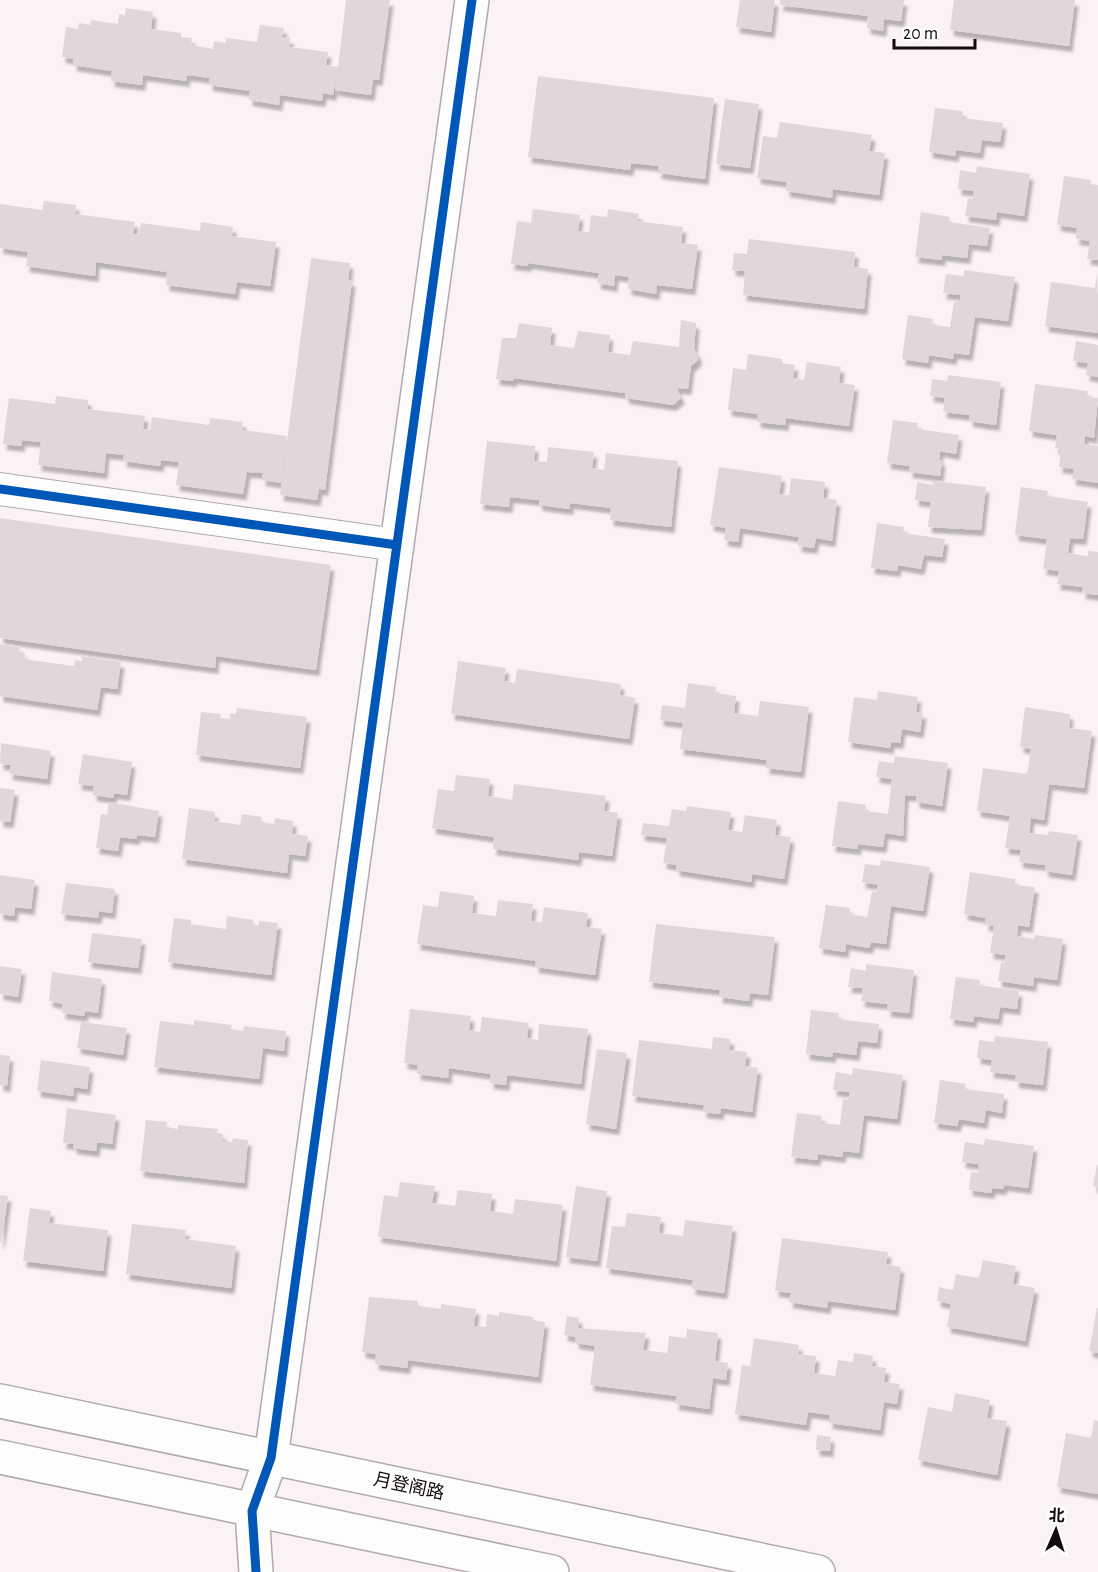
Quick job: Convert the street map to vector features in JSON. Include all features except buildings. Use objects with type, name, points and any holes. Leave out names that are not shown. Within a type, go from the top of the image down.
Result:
[{"type":"street","points":[[256,1572],[252,1511],[271,1458],[472,0]]},
{"type":"street","points":[[0,489],[397,545]]},
{"type":"street","name":"月登阁路","points":[[0,1401],[818,1572]]},
{"type":"street","points":[[0,1458],[552,1572]]},
{"type":"cycle path","points":[[256,1572],[252,1511],[271,1458],[472,0]]},
{"type":"cycle path","points":[[0,489],[397,545]]}]
